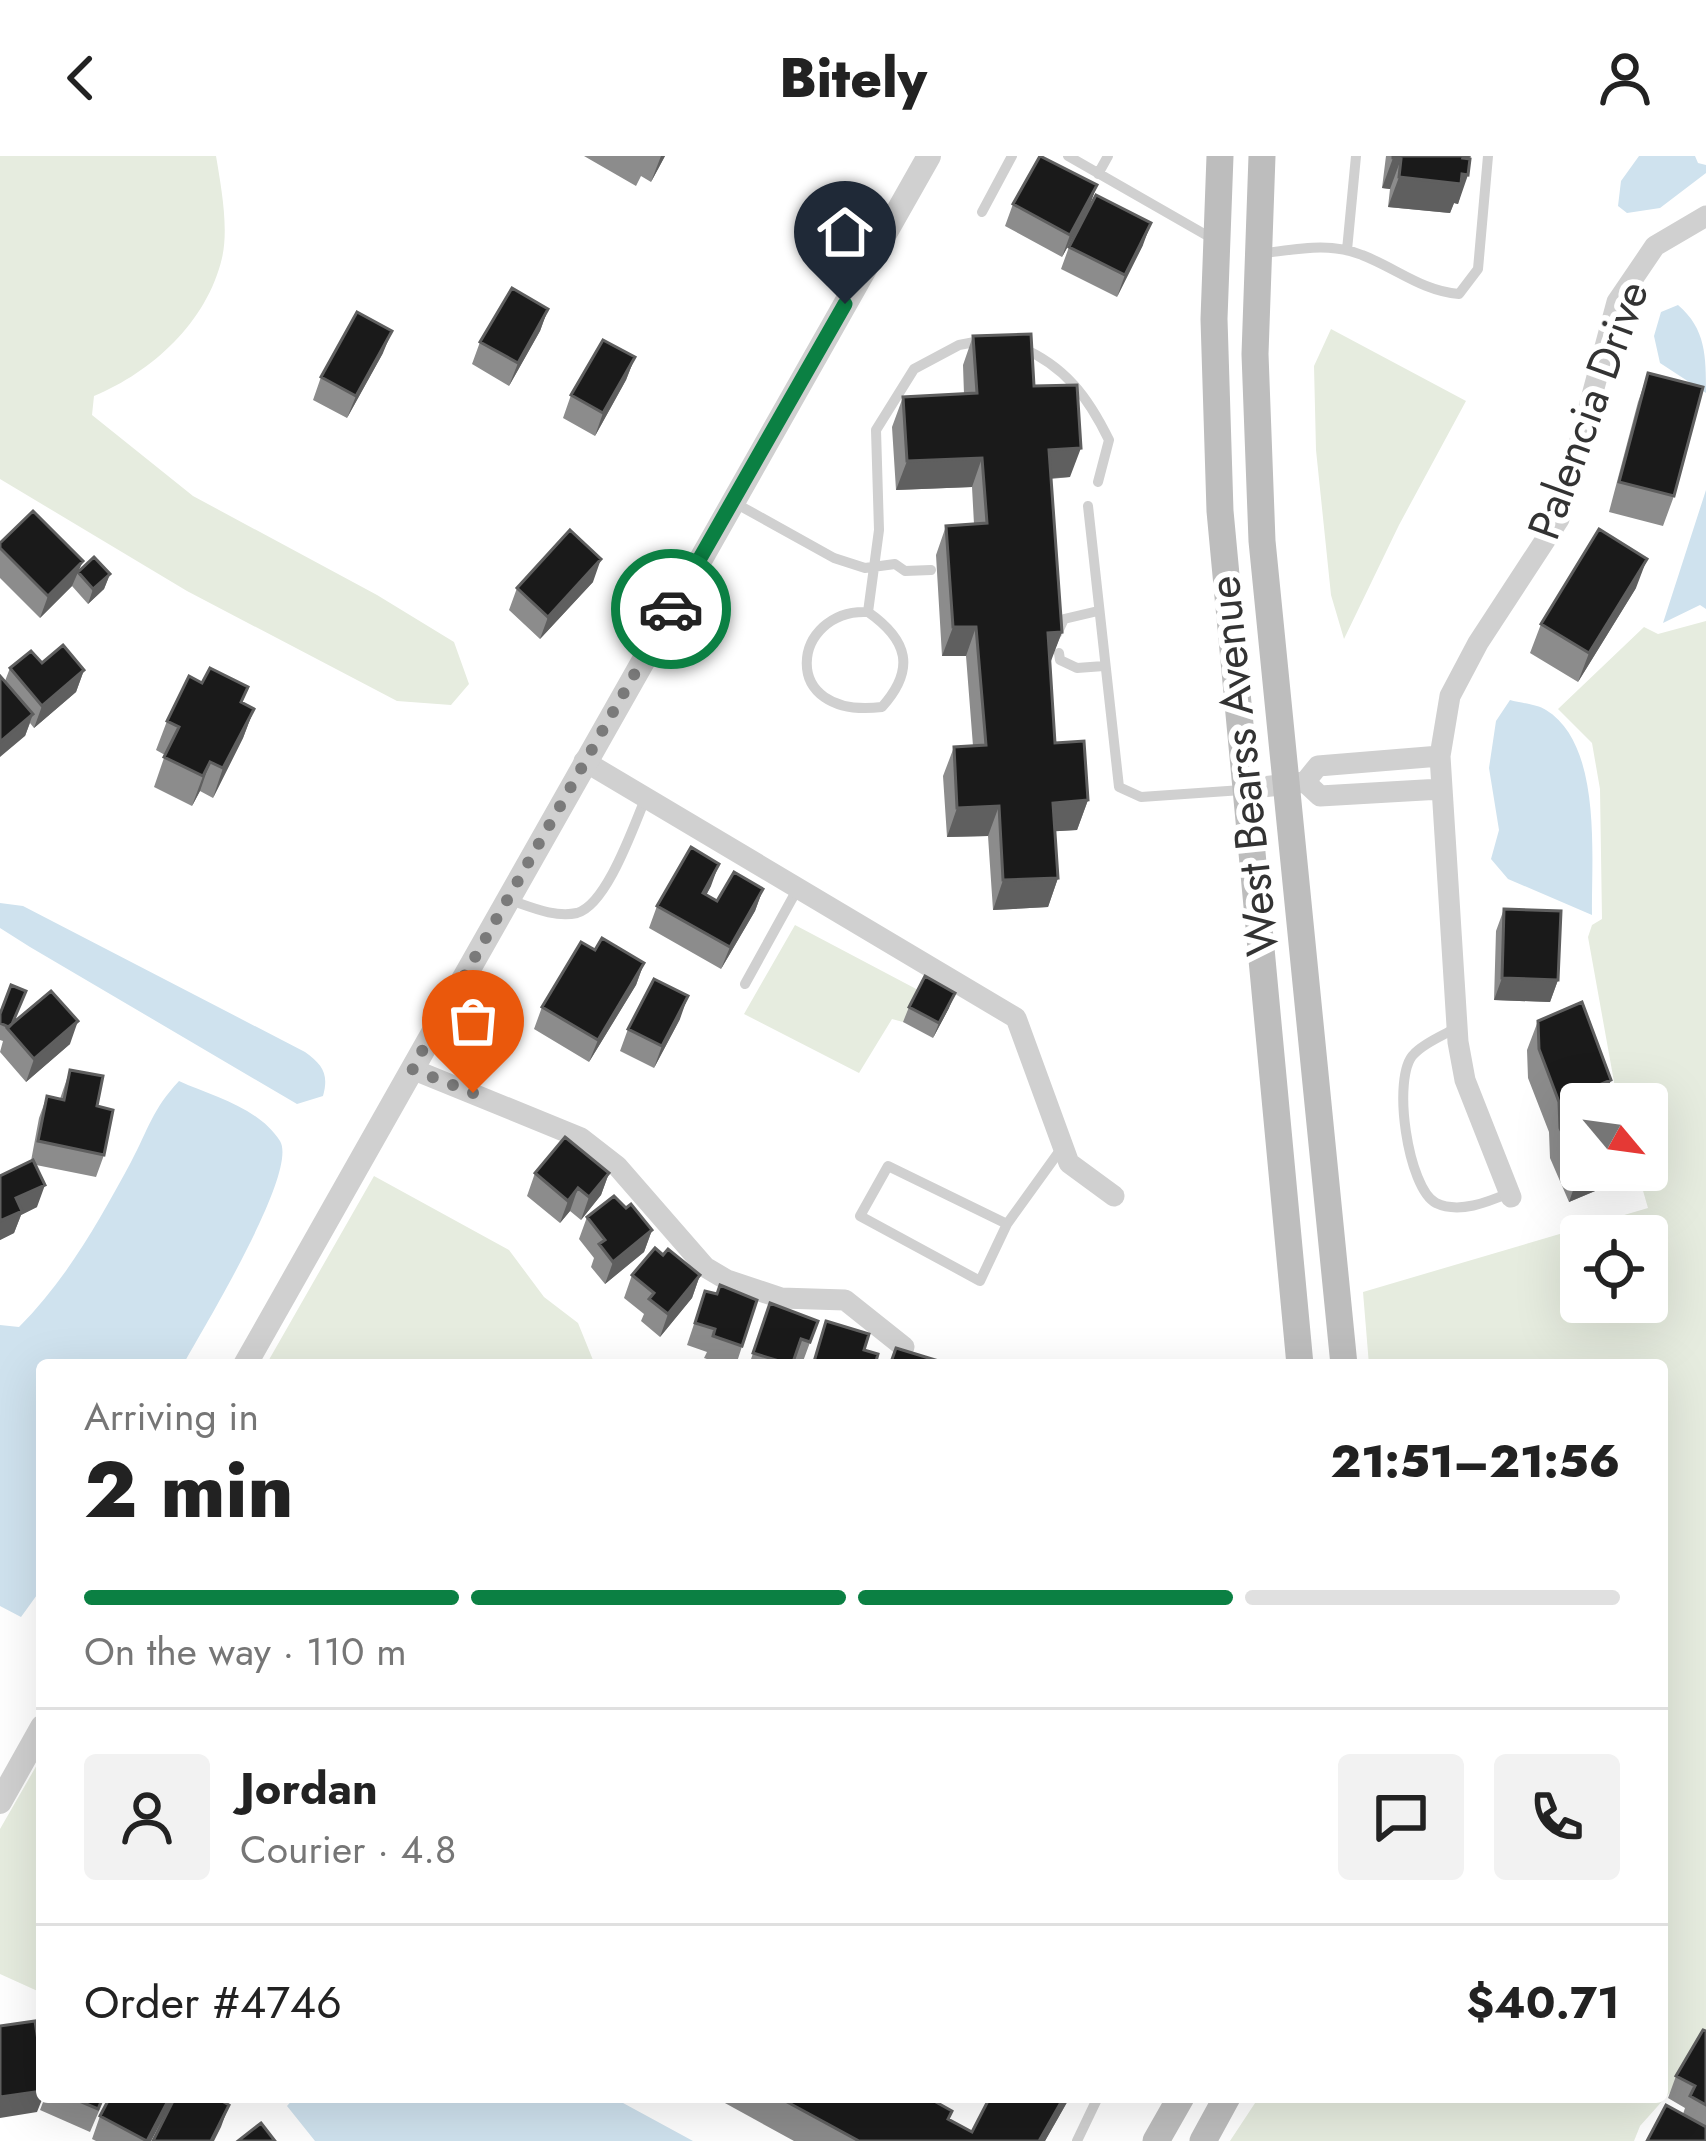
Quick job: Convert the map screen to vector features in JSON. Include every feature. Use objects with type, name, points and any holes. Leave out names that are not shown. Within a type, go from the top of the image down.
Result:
[{"type":"main road","name":"West Bearss Avenue","points":[[1220,156],[1218,476],[1299,1359]]},
{"type":"main road","name":"West Bearss Avenue","points":[[1262,156],[1256,375],[1262,542],[1297,783],[1344,1359]]},
{"type":"main road","points":[[1156,2141],[1178,2103]]},
{"type":"main road","points":[[1203,2141],[1222,2106]]},
{"type":"street","points":[[248,1359],[929,156]]},
{"type":"street","name":"Palencia Drive","points":[[1510,1196],[1466,1080],[1457,1027],[1441,789],[1444,718],[1456,679],[1558,520],[1617,302],[1655,246],[1706,217]]},
{"type":"street","points":[[1246,789],[1297,783],[1318,766],[1440,757]]},
{"type":"street","points":[[584,760],[1016,1018],[1069,1162],[1114,1196]]},
{"type":"street","points":[[1297,783],[1320,796],[1441,789]]},
{"type":"street","points":[[412,1069],[581,1138],[616,1166],[716,1274],[781,1298],[844,1300],[904,1347]]},
{"type":"street","points":[[0,1802],[36,1738]]},
{"type":"lane","points":[[982,212],[1012,156]]},
{"type":"lane","points":[[1068,156],[1216,240]]},
{"type":"lane","points":[[1099,174],[1108,156]]},
{"type":"lane","points":[[1347,250],[1356,156]]},
{"type":"lane","points":[[1257,254],[1328,245],[1434,292],[1459,294],[1478,268],[1488,156]]},
{"type":"lane","points":[[868,612],[877,566],[876,430],[914,369],[959,345],[998,338],[1034,353],[1068,375],[1094,408],[1109,440],[1098,482]]},
{"type":"lane","points":[[732,501],[834,558],[865,568],[895,564],[905,571],[932,570]]},
{"type":"lane","points":[[1088,506],[1119,787],[1141,797],[1246,789]]},
{"type":"lane","points":[[848,610],[868,612],[899,642],[904,667],[899,688],[882,707],[858,710],[831,703],[813,690],[806,670],[810,647],[824,625],[848,610]]},
{"type":"lane","points":[[1057,634],[1064,619],[1099,611]]},
{"type":"lane","points":[[1059,653],[1060,660],[1077,668],[1104,666]]},
{"type":"lane","points":[[507,898],[552,914],[578,913],[589,907],[603,892],[646,797]]},
{"type":"lane","points":[[746,984],[798,888]]},
{"type":"lane","points":[[1457,1027],[1412,1054],[1401,1076],[1419,1189],[1437,1203],[1465,1207],[1510,1196]]},
{"type":"lane","points":[[1007,1223],[888,1166],[860,1216],[980,1281],[1007,1223],[1063,1146]]},
{"type":"lane","points":[[1077,2141],[1095,2103]]},
{"type":"shaded area","points":[[0,156],[216,156],[225,234],[215,281],[174,342],[136,373],[94,396],[92,415],[193,496],[454,642],[469,684],[451,705],[397,701],[187,591],[0,479]]},
{"type":"shaded area","points":[[1331,329],[1466,401],[1344,639],[1331,595],[1316,450],[1314,366]]},
{"type":"shaded area","points":[[1706,621],[1706,2052],[1668,2095],[1668,1359],[1369,1359],[1363,1292],[1560,1234],[1560,1323],[1668,1323],[1668,1215],[1624,1215],[1648,1208],[1643,1191],[1668,1191],[1668,1083],[1614,1083],[1588,937],[1592,925],[1602,919],[1600,789],[1592,743],[1558,709],[1644,627],[1658,634]]},
{"type":"shaded area","points":[[795,925],[920,991],[903,1022],[892,1019],[859,1073],[744,1014]]},
{"type":"shaded area","points":[[374,1176],[509,1250],[544,1297],[578,1323],[593,1359],[269,1359]]},
{"type":"shaded area","points":[[36,1766],[36,1990],[0,1974],[0,1829]]},
{"type":"shaded area","points":[[1255,2103],[1661,2103],[1640,2126],[1634,2141],[1230,2141]]},
{"type":"water","points":[[1639,156],[1695,156],[1706,165],[1706,173],[1660,208],[1627,213],[1618,206],[1621,181]]},
{"type":"water","points":[[1678,305],[1699,334],[1706,393],[1660,363],[1654,336],[1661,312]]},
{"type":"water","points":[[1706,490],[1706,609],[1700,605],[1663,623]]},
{"type":"water","points":[[1510,700],[1546,710],[1577,749],[1590,804],[1592,915],[1508,879],[1491,859],[1499,830],[1489,768],[1496,721]]},
{"type":"water","points":[[0,903],[23,906],[305,1052],[323,1071],[323,1096],[297,1104],[30,947],[0,928]]},
{"type":"water","points":[[179,1081],[234,1104],[271,1129],[280,1141],[282,1158],[276,1184],[246,1252],[186,1359],[36,1359],[36,1596],[21,1617],[0,1606],[0,1325],[19,1327],[67,1269]]},
{"type":"water","points":[[623,2103],[693,2141],[315,2141],[287,2106]]},
{"type":"building","points":[[1040,156],[1097,185],[1070,235],[1013,204]]},
{"type":"building","points":[[1393,156],[1464,156],[1470,159],[1468,175],[1462,174],[1461,184],[1399,177],[1401,159]]},
{"type":"building","points":[[1096,195],[1151,223],[1125,275],[1069,247]]},
{"type":"building","points":[[512,288],[548,309],[518,363],[480,342]]},
{"type":"building","points":[[357,312],[392,331],[356,396],[321,377]]},
{"type":"building","points":[[1031,334],[1034,386],[1077,385],[1081,448],[1049,450],[1062,632],[1048,633],[1055,743],[1084,741],[1088,800],[1053,803],[1058,878],[1003,880],[999,806],[957,808],[954,747],[986,745],[976,627],[953,627],[946,526],[987,523],[982,458],[907,461],[903,397],[977,393],[973,336]]},
{"type":"building","points":[[603,340],[635,357],[603,413],[571,395]]},
{"type":"building","points":[[1648,373],[1703,387],[1674,496],[1619,482]]},
{"type":"building","points":[[33,511],[83,561],[48,596],[0,548]]},
{"type":"building","points":[[1599,529],[1647,559],[1589,653],[1541,624]]},
{"type":"building","points":[[570,530],[601,559],[548,617],[517,588]]},
{"type":"building","points":[[94,557],[110,574],[93,589],[78,572]]},
{"type":"building","points":[[63,645],[84,670],[42,706],[10,668],[31,651],[42,663]]},
{"type":"building","points":[[210,668],[248,687],[241,702],[254,709],[223,768],[210,762],[203,776],[164,757],[179,727],[167,721],[189,676],[202,683]]},
{"type":"building","points":[[0,676],[33,714],[0,742]]},
{"type":"building","points":[[691,847],[719,864],[703,893],[717,901],[734,872],[763,889],[730,947],[657,906]]},
{"type":"building","points":[[1504,909],[1561,911],[1558,980],[1502,978]]},
{"type":"building","points":[[602,938],[644,963],[598,1040],[542,1007],[581,942],[595,950]]},
{"type":"building","points":[[925,976],[955,993],[939,1023],[909,1007]]},
{"type":"building","points":[[654,979],[688,996],[662,1046],[628,1029]]},
{"type":"building","points":[[11,985],[26,991],[9,1027],[0,1023],[0,1014]]},
{"type":"building","points":[[51,991],[78,1021],[34,1059],[7,1028]]},
{"type":"building","points":[[1582,1002],[1611,1080],[1560,1083],[1560,1128],[1559,1102],[1539,1049],[1538,1021]]},
{"type":"building","points":[[70,1070],[103,1076],[97,1106],[113,1110],[104,1155],[38,1141],[47,1096],[64,1100]]},
{"type":"building","points":[[565,1137],[609,1173],[589,1197],[578,1188],[568,1201],[535,1173]]},
{"type":"building","points":[[33,1160],[45,1185],[16,1198],[22,1211],[0,1221],[0,1176]]},
{"type":"building","points":[[614,1196],[626,1208],[631,1204],[652,1230],[613,1262],[599,1244],[605,1240],[587,1217]]},
{"type":"building","points":[[655,1248],[663,1255],[668,1249],[700,1275],[668,1314],[649,1299],[654,1293],[632,1275]]},
{"type":"building","points":[[720,1285],[757,1300],[742,1346],[713,1336],[715,1329],[695,1323],[705,1291],[717,1294]]},
{"type":"building","points":[[770,1303],[818,1321],[810,1342],[801,1339],[794,1359],[753,1353]]},
{"type":"building","points":[[826,1321],[869,1334],[864,1350],[878,1354],[877,1359],[815,1359]]},
{"type":"building","points":[[896,1348],[932,1359],[892,1359]]},
{"type":"building","points":[[35,2021],[36,2092],[0,2097],[0,2026]]},
{"type":"building","points":[[1703,2030],[1706,2105],[1690,2096],[1695,2086],[1676,2076]]},
{"type":"building","points":[[107,2103],[167,2103],[147,2141],[100,2116]]},
{"type":"building","points":[[172,2103],[229,2105],[211,2141],[153,2141]]},
{"type":"building","points":[[789,2103],[938,2103],[952,2111],[948,2119],[972,2132],[987,2103],[1061,2103],[1039,2141],[859,2141]]},
{"type":"building","points":[[1666,2105],[1706,2127],[1706,2141],[1647,2141]]},
{"type":"building","points":[[261,2123],[275,2141],[238,2141]]},
{"type":"way so far","points":[[473,1093],[412,1069],[671,609]]},
{"type":"route","points":[[671,609],[845,304]]}]
